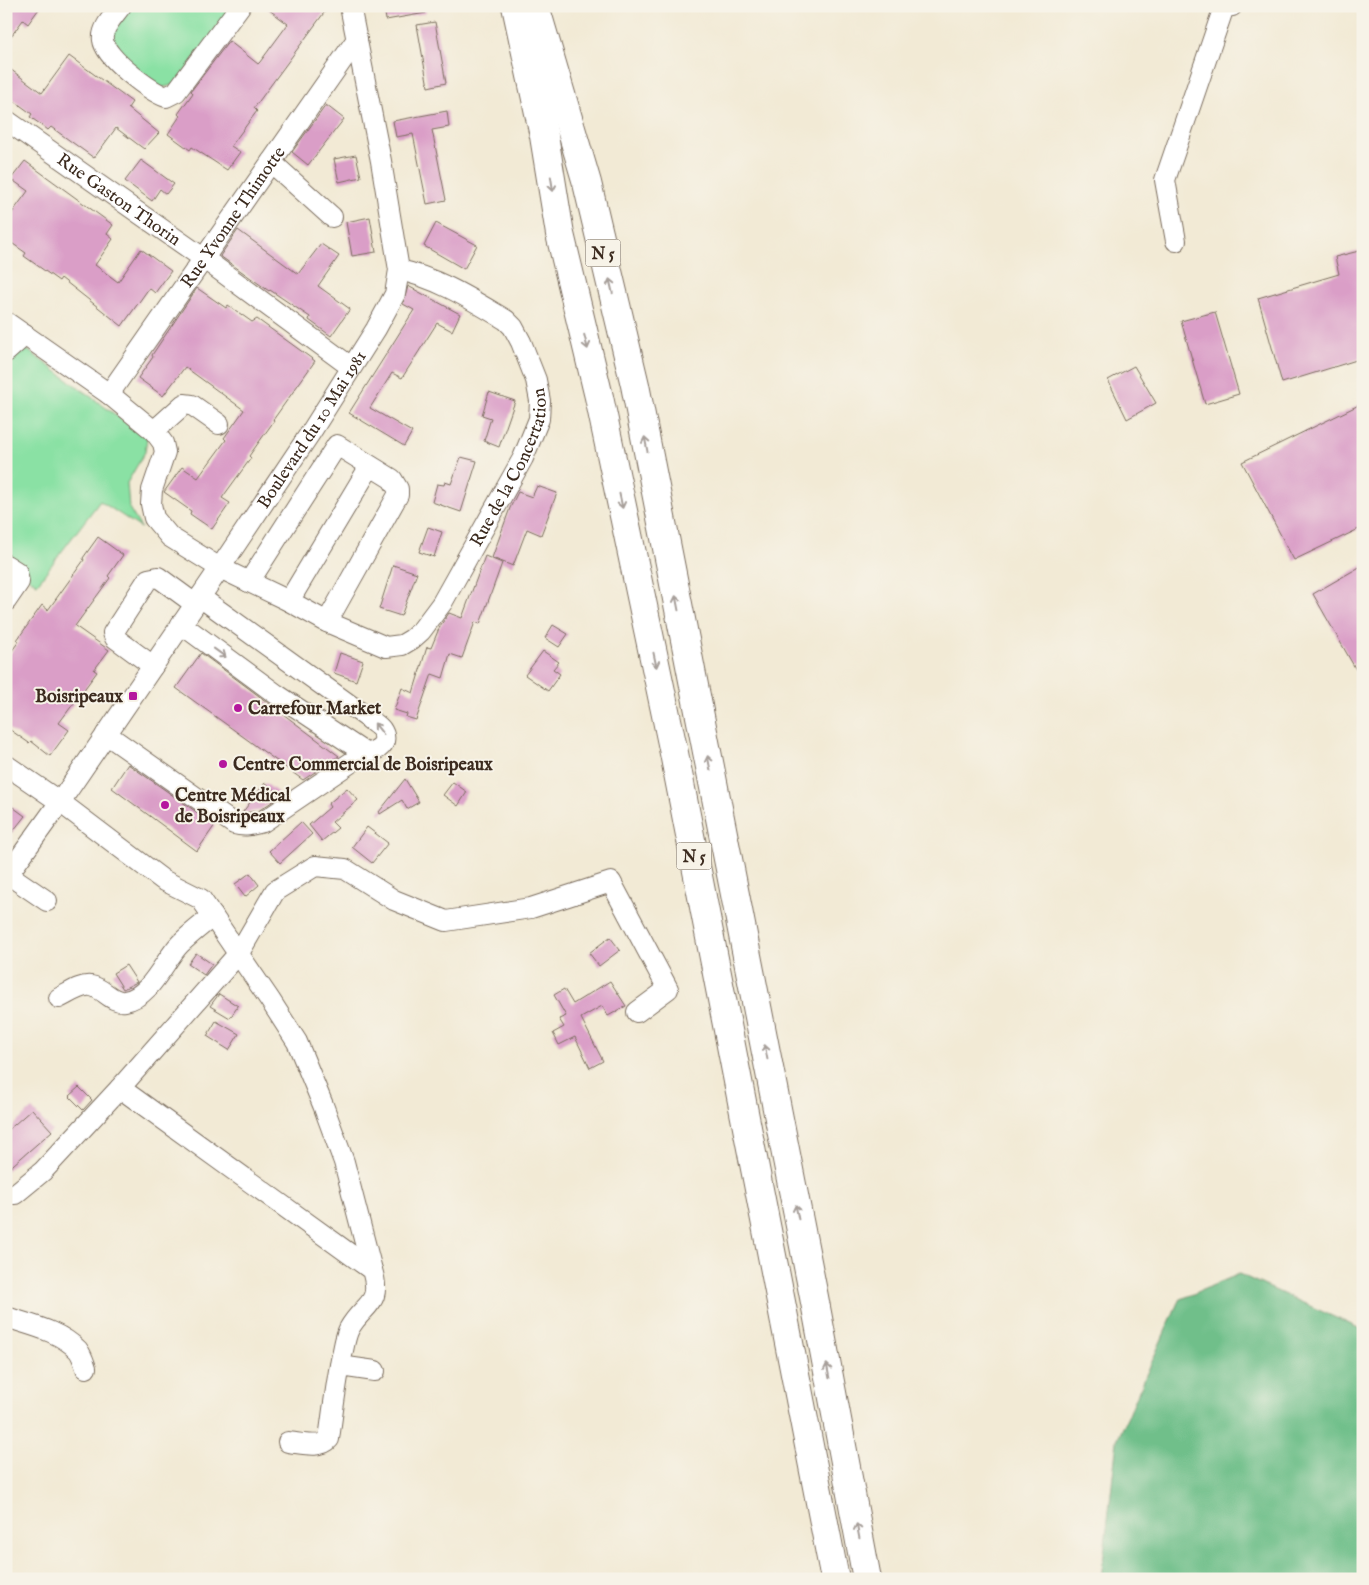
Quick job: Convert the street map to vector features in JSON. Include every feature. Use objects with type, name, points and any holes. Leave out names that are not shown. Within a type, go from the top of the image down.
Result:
[{"type":"highway","points":[[504,6],[544,136]]},
{"type":"highway","name":"N 5","points":[[516,6],[544,136],[560,234],[600,397],[674,753],[835,1579]]},
{"type":"highway","name":"N 5","points":[[535,6],[587,183],[635,385],[814,1297],[867,1579]]},
{"type":"highway","points":[[547,6],[569,121]]},
{"type":"street","points":[[120,6],[106,26],[102,39],[105,48],[119,64],[149,88],[166,97],[176,92],[240,6]]},
{"type":"street","name":"Boulevard du 10 Mai 1981","points":[[8,876],[220,568],[352,367],[395,294],[399,270],[381,161],[350,6]]},
{"type":"street","points":[[1176,241],[1165,180],[1224,7],[1232,6]]},
{"type":"street","name":"Rue Yvonne Thimotte","points":[[109,394],[357,39]]},
{"type":"street","name":"Rue Gaston Thorin","points":[[6,120],[203,258],[352,367]]},
{"type":"street","points":[[270,162],[332,217]]},
{"type":"street","name":"Rue de la Concertation","points":[[154,431],[163,443],[165,452],[152,490],[150,504],[154,518],[170,537],[220,568],[289,601],[332,625],[386,647],[402,644],[421,631],[442,603],[523,458],[539,419],[540,401],[536,380],[522,342],[514,327],[506,320],[439,282],[416,273],[399,270]]},
{"type":"street","points":[[6,322],[109,394],[154,431],[180,406],[188,404],[219,424]]},
{"type":"street","points":[[6,352],[25,335]]},
{"type":"street","points":[[313,428],[392,479],[398,489],[398,495],[332,625]]},
{"type":"street","points":[[250,582],[337,445]]},
{"type":"street","points":[[289,601],[370,466]]},
{"type":"street","points":[[6,565],[17,572],[19,582],[6,601]]},
{"type":"street","points":[[153,666],[113,636],[113,630],[148,579],[158,577],[198,600],[382,730],[385,739],[384,743],[372,753],[365,753],[276,694],[181,624]]},
{"type":"street","points":[[106,734],[234,824],[243,826],[252,826],[263,822],[365,753]]},
{"type":"street","points":[[6,765],[60,802],[163,880],[201,899],[239,953],[296,1042],[323,1105],[344,1162],[376,1292],[372,1301],[349,1329],[340,1366],[327,1442],[321,1444],[288,1442]]},
{"type":"street","points":[[6,1194],[15,1194],[43,1170],[120,1088],[239,953],[275,891],[315,866],[345,869],[394,900],[446,921],[531,908],[612,882],[668,989],[637,1012]]},
{"type":"street","points":[[8,876],[47,901]]},
{"type":"street","points":[[59,998],[82,987],[90,986],[103,991],[115,1000],[126,1001],[144,992],[179,945],[213,916]]},
{"type":"street","points":[[120,1088],[372,1270]]},
{"type":"street","points":[[6,1318],[48,1331],[70,1344],[80,1352],[86,1368]]},
{"type":"street","points":[[340,1366],[375,1371]]},
{"type":"green space","points":[[126,6],[233,6],[176,84],[161,88],[114,53],[108,32]]},
{"type":"green space","points":[[26,349],[147,438],[145,452],[127,483],[129,508],[141,528],[100,501],[37,584],[6,562],[6,354],[9,351]]},
{"type":"green space","points":[[1239,1274],[1363,1330],[1363,1579],[1101,1579],[1117,1441],[1179,1300]]},
{"type":"building","points":[[6,6],[41,6],[28,24],[23,20],[6,43]]},
{"type":"building","points":[[264,6],[329,6],[254,108],[257,111],[231,146],[240,152],[227,170],[192,147],[190,150],[168,134],[180,116],[178,114],[193,93],[191,91],[229,41],[258,64],[260,62],[288,24]]},
{"type":"building","points":[[384,6],[425,6],[426,13],[386,20]]},
{"type":"building","points":[[435,22],[446,83],[428,87],[417,25]]},
{"type":"building","points":[[69,56],[132,102],[128,108],[159,133],[144,149],[116,128],[94,158],[51,127],[48,130],[30,117],[32,114],[6,95],[6,66],[42,93]]},
{"type":"building","points":[[326,105],[344,119],[308,165],[292,152]]},
{"type":"building","points":[[447,111],[449,127],[432,130],[446,200],[427,204],[413,134],[396,137],[393,121]]},
{"type":"building","points":[[356,155],[361,177],[339,182],[334,159]]},
{"type":"building","points":[[141,160],[174,184],[166,194],[160,189],[152,201],[125,181]]},
{"type":"building","points":[[25,161],[113,225],[107,234],[113,239],[95,265],[118,282],[141,249],[171,271],[155,293],[149,288],[122,326],[61,278],[59,281],[24,256],[26,253],[6,239],[6,221],[28,191],[11,179]]},
{"type":"building","points":[[370,217],[376,252],[352,256],[346,222]]},
{"type":"building","points":[[436,223],[477,245],[464,269],[424,246]]},
{"type":"building","points":[[238,230],[298,274],[321,244],[339,256],[318,286],[350,309],[331,336],[309,320],[310,317],[220,256]]},
{"type":"building","points":[[1363,250],[1363,358],[1282,383],[1258,298],[1339,274],[1335,257]]},
{"type":"building","points":[[408,286],[460,314],[452,331],[437,323],[402,378],[392,373],[370,408],[412,432],[404,446],[349,413],[414,310],[403,304]]},
{"type":"building","points":[[197,288],[226,308],[228,305],[252,322],[257,319],[315,361],[273,420],[249,456],[251,458],[222,498],[230,503],[212,529],[190,514],[191,511],[164,492],[182,467],[198,478],[226,440],[224,438],[244,410],[185,367],[163,396],[138,378]]},
{"type":"building","points":[[1215,312],[1239,394],[1205,404],[1181,321]]},
{"type":"building","points":[[1134,366],[1156,403],[1127,419],[1108,380]]},
{"type":"building","points":[[489,392],[515,401],[499,447],[484,441],[491,418],[482,415]]},
{"type":"building","points":[[1363,403],[1363,527],[1294,560],[1242,462]]},
{"type":"building","points":[[461,457],[477,461],[461,512],[432,502],[437,484],[444,485],[445,482],[451,484]]},
{"type":"building","points":[[537,486],[557,493],[541,535],[527,529],[513,566],[492,558],[510,508],[518,492],[532,497]]},
{"type":"building","points":[[428,527],[442,532],[434,557],[419,552]]},
{"type":"building","points":[[98,537],[123,555],[108,576],[110,578],[75,626],[109,650],[94,670],[97,672],[59,723],[69,730],[50,756],[31,741],[29,743],[6,727],[6,659],[42,605],[48,610]]},
{"type":"building","points":[[485,556],[502,563],[480,624],[475,622],[462,658],[450,654],[443,678],[432,674],[416,720],[406,717],[407,714],[394,710],[402,688],[413,693],[427,647],[431,648],[440,626],[449,613],[462,618]]},
{"type":"building","points":[[393,565],[417,573],[401,616],[379,609]]},
{"type":"building","points":[[1363,565],[1363,682],[1313,594]]},
{"type":"building","points":[[553,625],[568,634],[559,647],[545,638]]},
{"type":"building","points":[[543,651],[559,662],[553,669],[560,674],[548,691],[525,675]]},
{"type":"building","points":[[201,653],[339,756],[303,780],[176,688]]},
{"type":"building","points":[[340,653],[363,661],[356,681],[334,673]]},
{"type":"building","name":"Centre Médical de Boisripeaux","points":[[128,764],[215,825],[197,851],[112,788]]},
{"type":"building","points":[[405,779],[419,802],[407,809],[402,800],[380,814],[379,812]]},
{"type":"building","points":[[453,782],[467,792],[458,806],[443,795]]},
{"type":"building","points":[[265,783],[277,792],[278,798],[258,811],[242,813]]},
{"type":"building","points":[[347,788],[358,800],[332,822],[338,828],[322,841],[309,825],[330,807],[328,804]]},
{"type":"building","points":[[6,802],[25,816],[6,840]]},
{"type":"building","points":[[301,822],[312,834],[280,863],[269,851]]},
{"type":"building","points":[[367,827],[388,843],[372,863],[352,847]]},
{"type":"building","points":[[250,873],[259,885],[245,897],[235,884]]},
{"type":"building","points":[[610,937],[620,950],[599,966],[589,953]]},
{"type":"building","points":[[196,953],[212,964],[204,975],[188,964]]},
{"type":"building","points":[[126,965],[137,982],[123,989],[113,973]]},
{"type":"building","points":[[610,981],[626,1006],[608,1016],[602,1006],[581,1018],[603,1061],[590,1068],[575,1037],[559,1045],[553,1033],[564,1027],[559,1019],[566,1016],[554,995],[564,989],[573,1004]]},
{"type":"building","points":[[219,994],[238,1006],[230,1018],[210,1006]]},
{"type":"building","points":[[216,1021],[239,1034],[229,1050],[207,1036]]},
{"type":"building","points":[[79,1087],[92,1100],[83,1110],[69,1096]]},
{"type":"building","points":[[32,1109],[52,1131],[6,1171],[6,1132]]},
{"type":"place","name":"Boisripeaux","points":[[133,696]]},
{"type":"place","name":"Carrefour Market","points":[[238,708]]},
{"type":"place","name":"Centre Commercial de Boisripeaux","points":[[223,764]]},
{"type":"place","name":"Centre Médical de Boisripeaux","points":[[165,805]]}]
